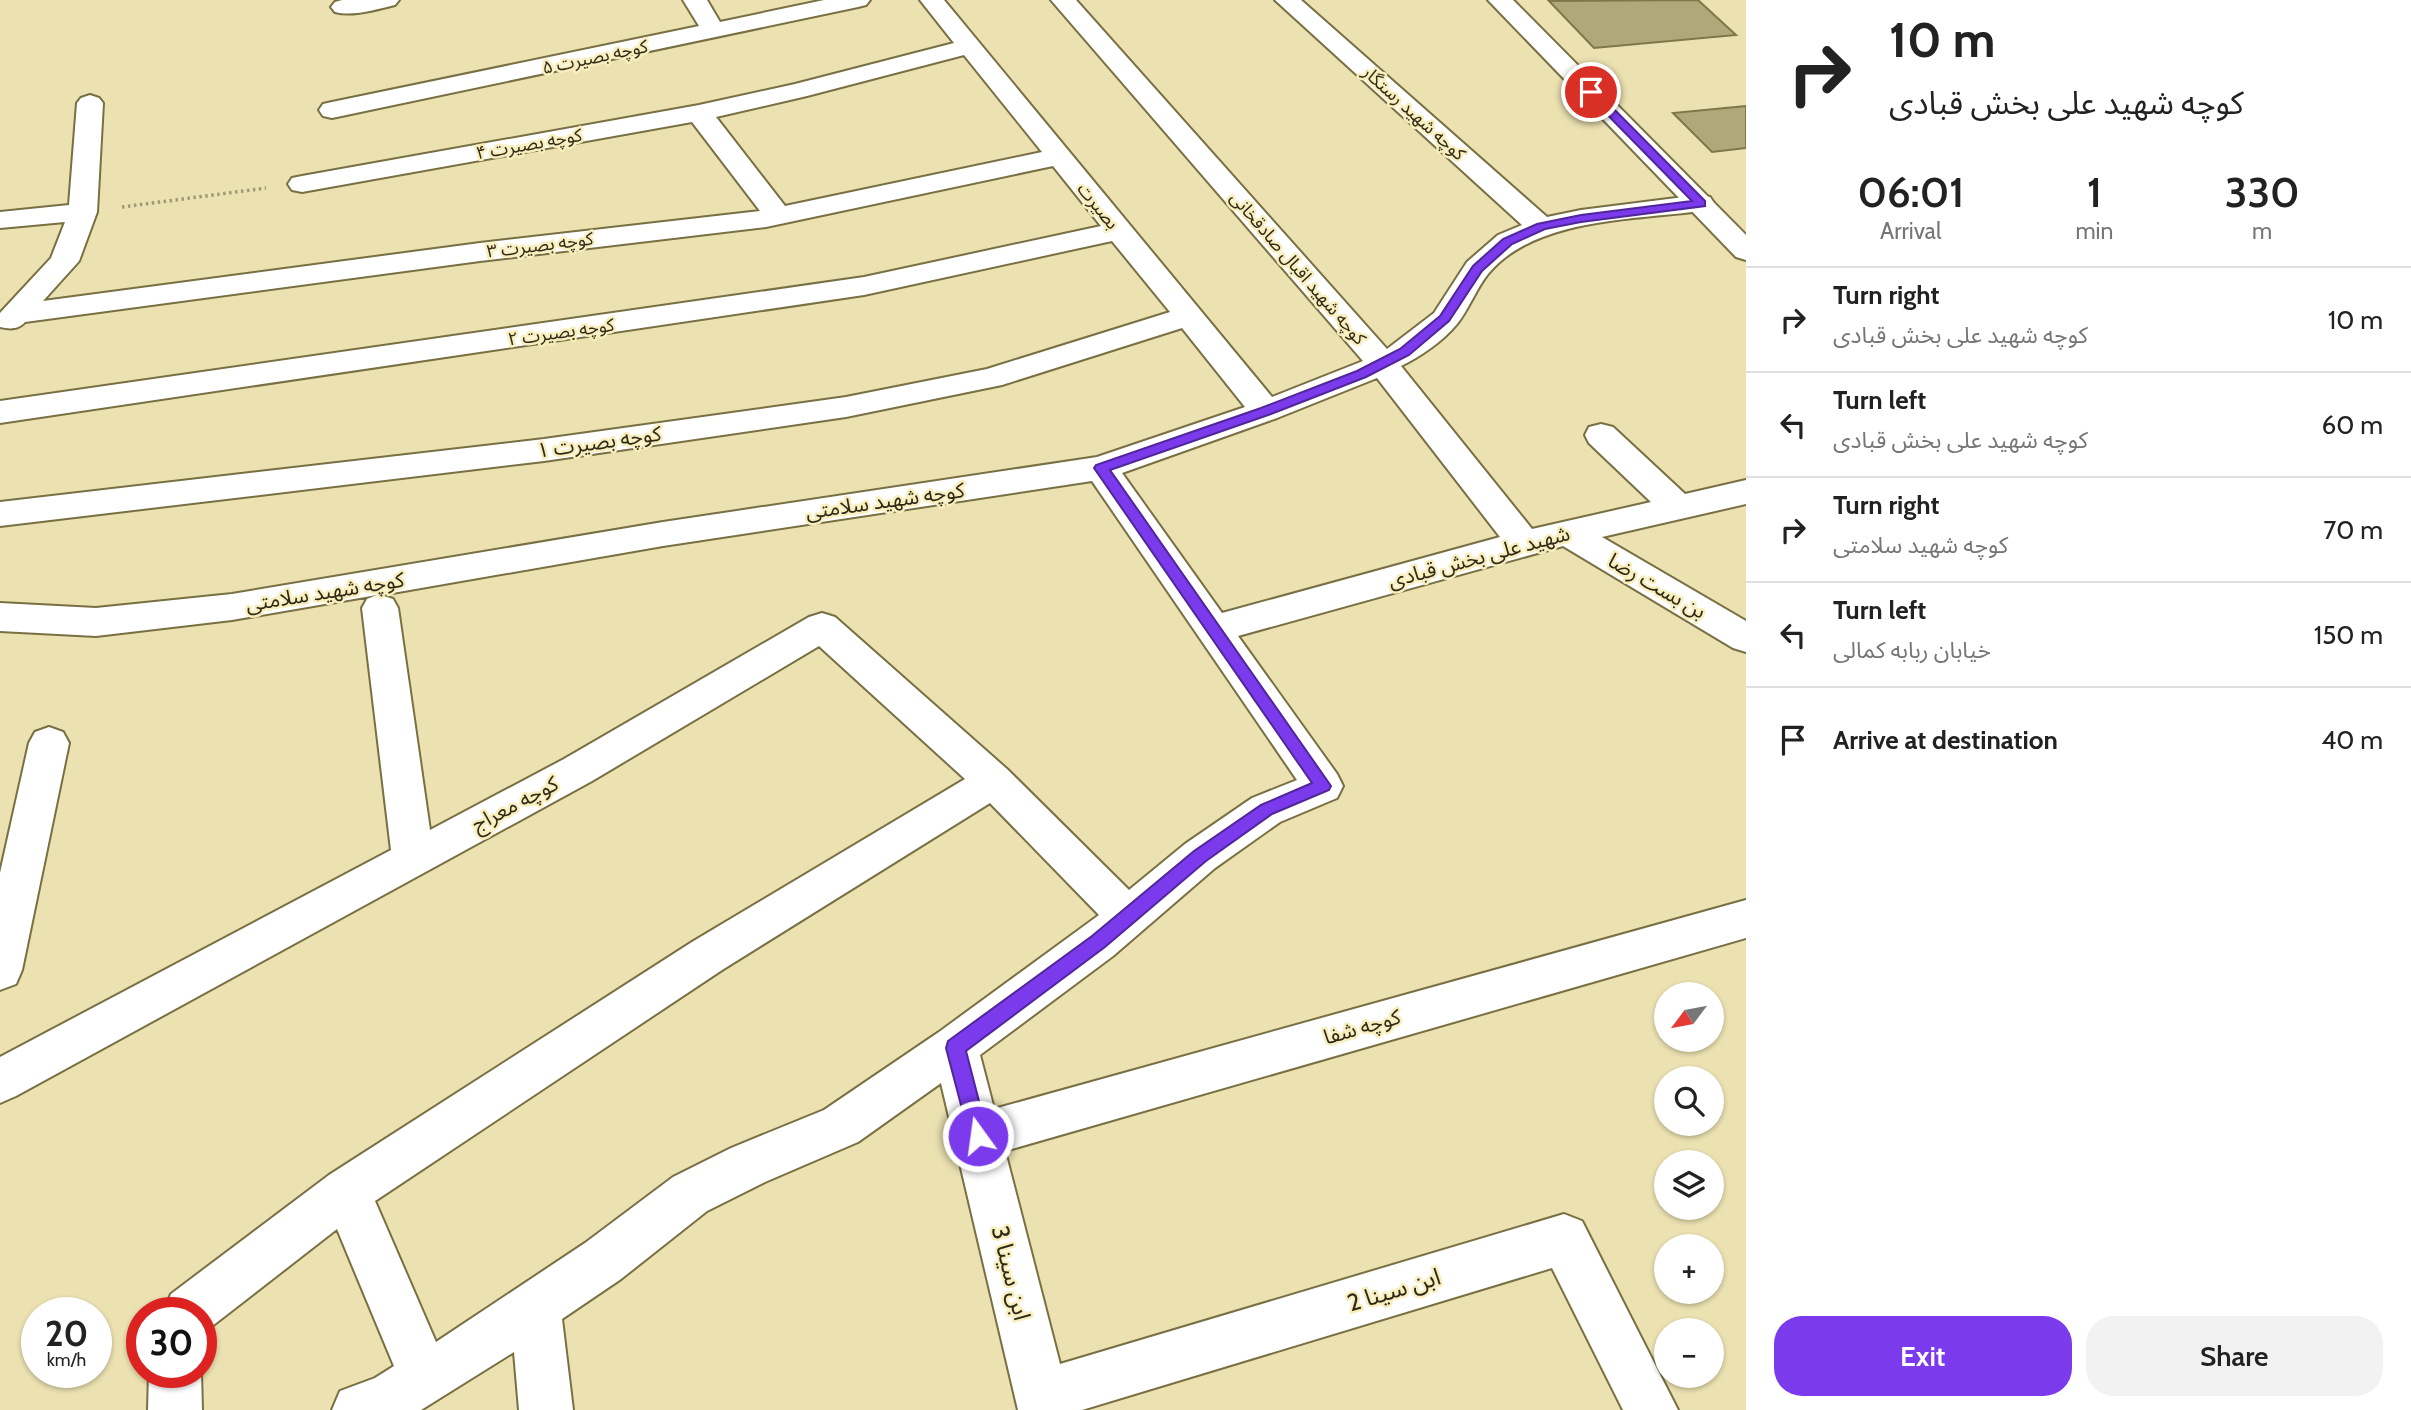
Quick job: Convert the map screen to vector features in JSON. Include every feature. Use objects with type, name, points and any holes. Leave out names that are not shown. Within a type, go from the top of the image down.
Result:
[{"type":"street","points":[[343,7],[387,0]]},
{"type":"street","points":[[695,0],[714,31]]},
{"type":"street","name":"کوچه بصیرت ۵","points":[[332,110],[858,0]]},
{"type":"street","name":"بصیرت","points":[[932,0],[1266,411]]},
{"type":"street","name":"کوچه شهید اقبال صادقخانی","points":[[1063,0],[1382,363],[1524,543]]},
{"type":"street","name":"کوچه شهید رستگار","points":[[1287,0],[1542,227]]},
{"type":"street","points":[[1500,0],[1746,251]]},
{"type":"street","name":"کوچه بصیرت ۴","points":[[302,184],[699,113],[798,91],[969,46]]},
{"type":"street","points":[[9,321],[64,261],[83,212],[90,103]]},
{"type":"street","points":[[699,113],[779,217]]},
{"type":"street","name":"کوچه بصیرت ۳","points":[[9,321],[480,251],[779,217],[1058,157]]},
{"type":"street","name":"کوچه شهید سلامتی","points":[[0,617],[96,622],[232,607],[663,534],[1101,468],[1266,411],[1361,374],[1405,352],[1445,319],[1478,268],[1508,242],[1542,227],[1581,218],[1700,203]]},
{"type":"street","points":[[0,220],[83,212]]},
{"type":"street","name":"کوچه بصیرت ۲","points":[[0,412],[851,288],[929,274],[1118,230]]},
{"type":"street","name":"کوچه بصیرت ۱","points":[[0,514],[544,450],[846,407],[991,378],[1187,317]]},
{"type":"street","points":[[1601,435],[1679,508]]},
{"type":"street","points":[[359,1410],[389,1399],[536,1307],[603,1261],[690,1194],[748,1165],[841,1126],[955,1048],[1128,917],[1200,856],[1266,810],[1323,786],[1101,468]]},
{"type":"street","name":"شهید علی بخش قبادی","points":[[1214,629],[1524,543],[1746,492]]},
{"type":"street","name":"بن بست رضا","points":[[1567,533],[1746,638]]},
{"type":"street","points":[[380,608],[413,859]]},
{"type":"street","name":"کوچه معراج","points":[[0,1080],[578,770],[822,627],[994,780]]},
{"type":"street","points":[[0,970],[10,882],[49,743]]},
{"type":"street","points":[[209,1297],[346,1192],[707,956],[994,780],[1128,917]]},
{"type":"street","name":"کوچه شفا","points":[[978,1136],[1746,919]]},
{"type":"street","name":"ابن سینا 3","points":[[955,1048],[1043,1403]]},
{"type":"street","points":[[346,1192],[425,1377]]},
{"type":"street","name":"ابن سینا 2","points":[[1043,1403],[1564,1239],[1651,1410]]},
{"type":"street","points":[[536,1307],[546,1410]]},
{"type":"street","points":[[174,1410],[175,1388]]},
{"type":"path","points":[[83,212],[302,184]]},
{"type":"building","points":[[1698,0],[1736,35],[1594,48],[1549,1]]},
{"type":"building","points":[[1746,106],[1746,148],[1712,152],[1673,113]]},
{"type":"route","points":[[978,1136],[955,1048],[1098,942],[1200,856],[1266,810],[1323,786],[1101,468],[1266,411],[1361,374],[1405,352],[1445,319],[1478,268],[1508,242],[1542,227],[1581,218],[1700,203],[1591,92]]}]
